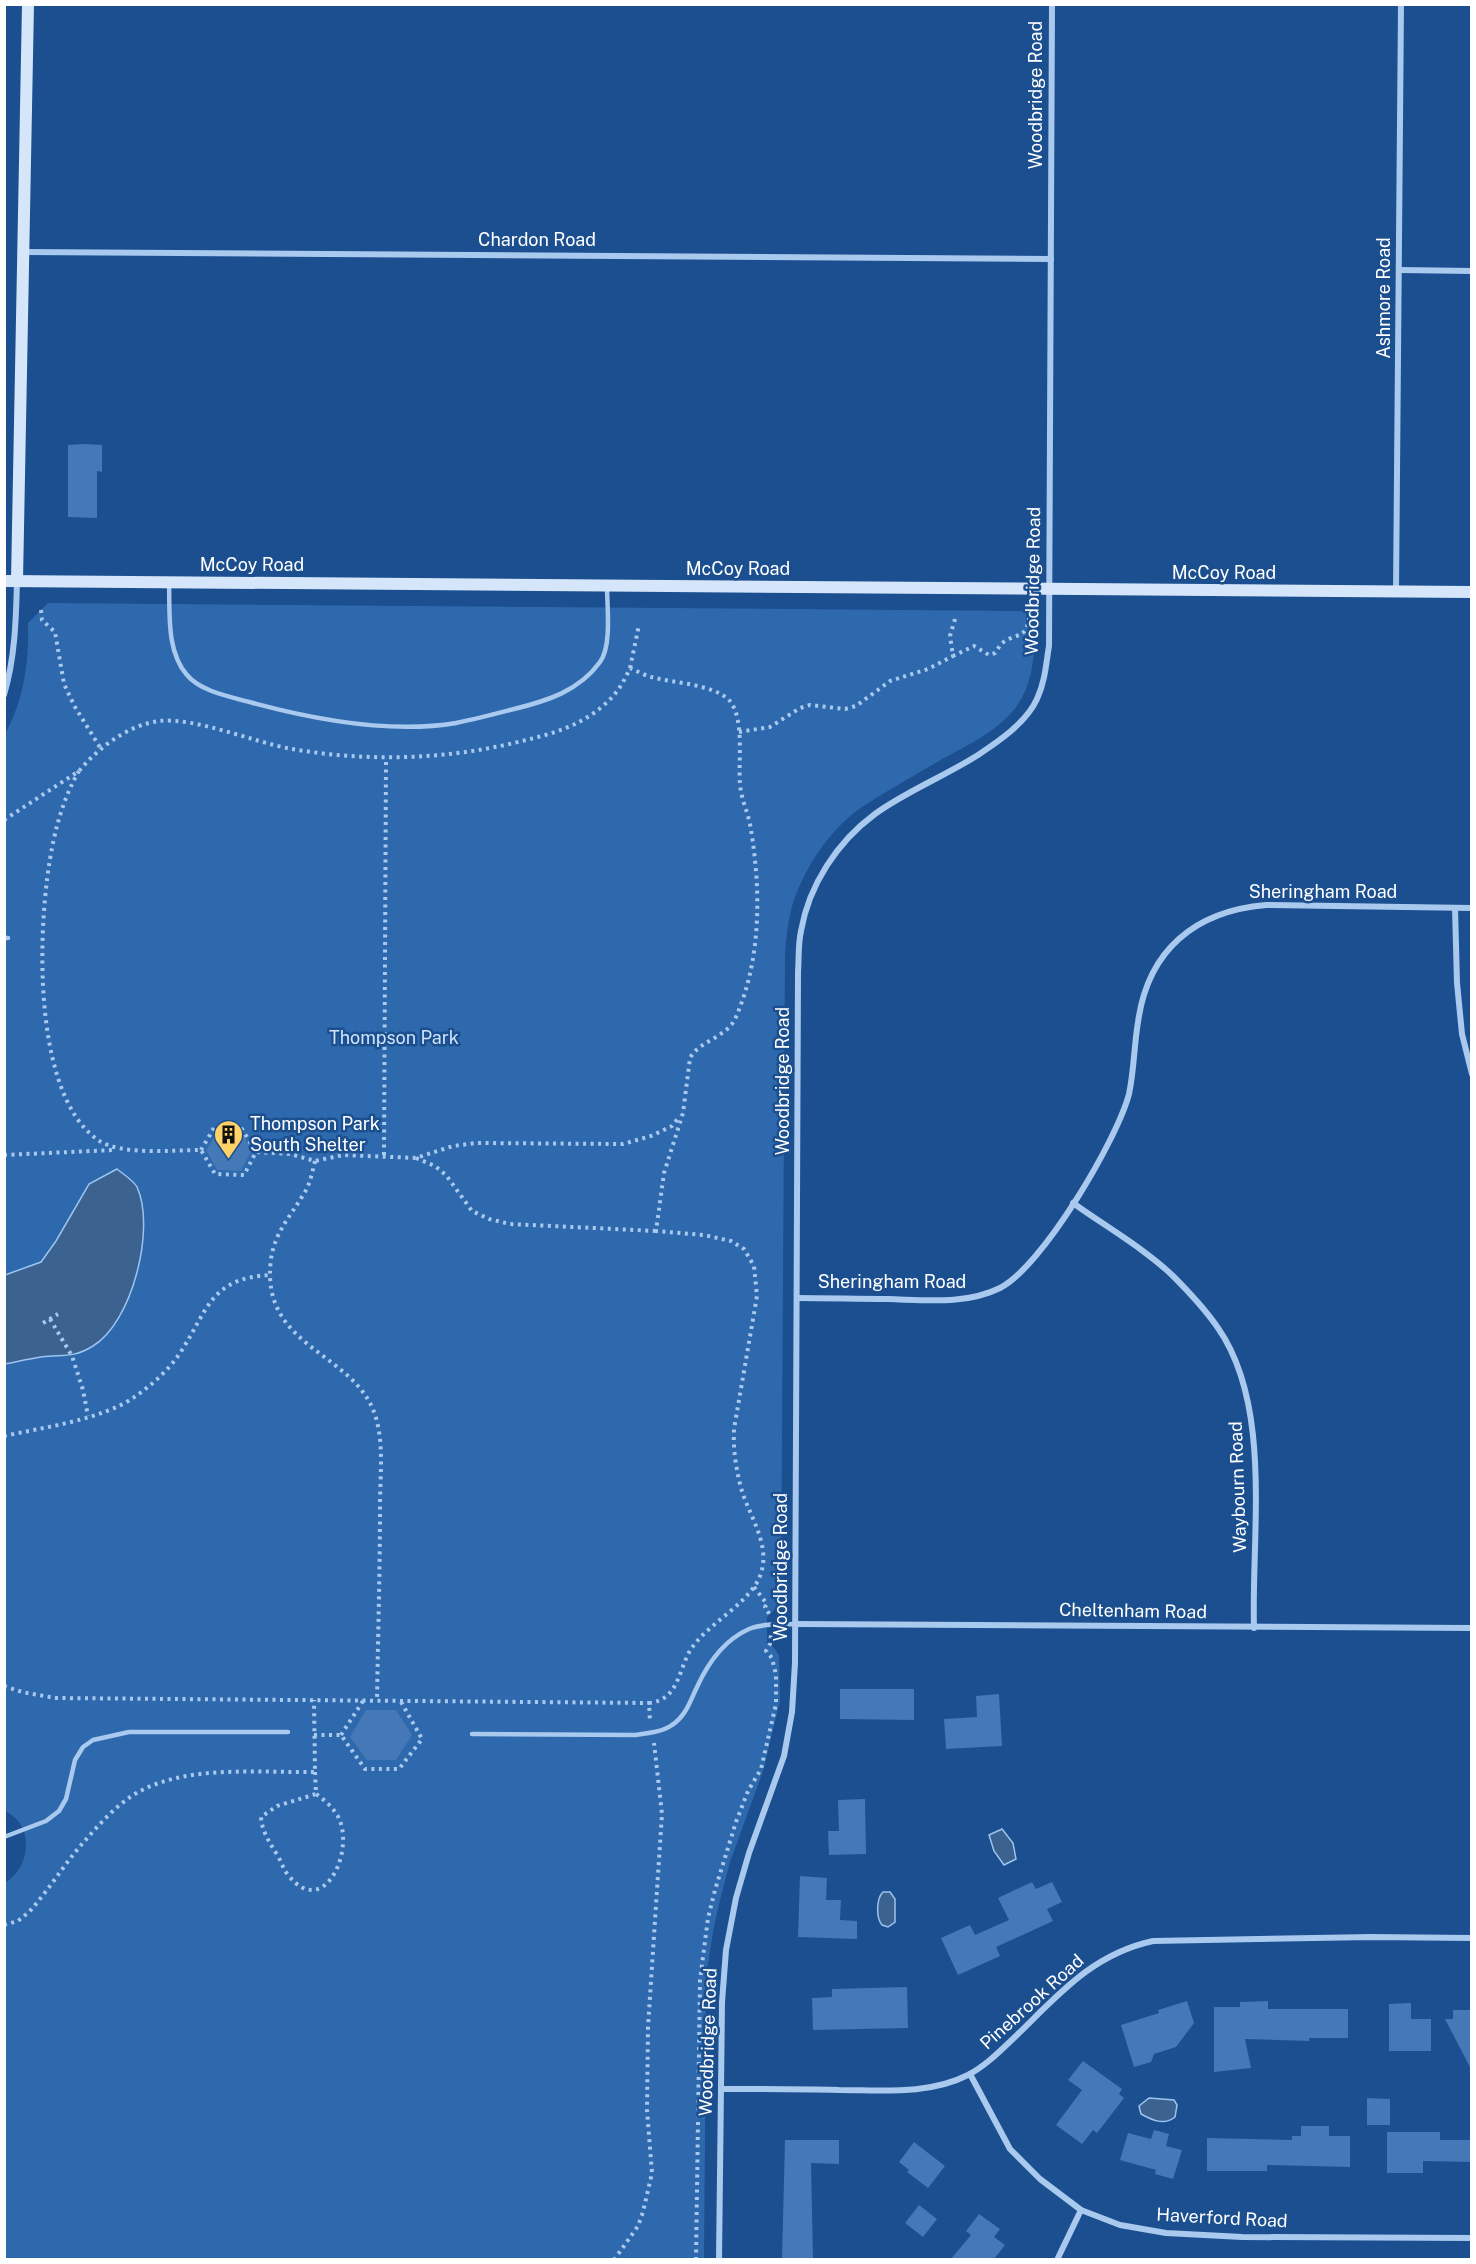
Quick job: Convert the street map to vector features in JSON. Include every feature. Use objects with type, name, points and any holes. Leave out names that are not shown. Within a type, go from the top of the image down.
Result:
[{"type":"main road","points":[[11,581],[28,4]]},
{"type":"main road","name":"McCoy Road","points":[[11,581],[1472,592]]},
{"type":"street","name":"Woodbridge Road","points":[[719,2259],[722,2002],[726,1950],[734,1907],[749,1853],[784,1755],[792,1712],[795,1624],[798,972],[801,932],[810,896],[826,865],[850,835],[876,814],[998,742],[1036,701],[1044,679],[1049,646],[1052,4]]},
{"type":"street","name":"Ashmore Road","points":[[1396,592],[1401,4]]},
{"type":"street","name":"Chardon Road","points":[[22,252],[1051,259]]},
{"type":"street","points":[[1399,270],[1472,271]]},
{"type":"street","points":[[4,695],[10,676],[15,637],[11,581]]},
{"type":"street","name":"Sheringham Road","points":[[797,1298],[933,1300],[973,1298],[1001,1288],[1026,1269],[1039,1254],[1073,1203],[1116,1131],[1129,1094],[1138,1020],[1146,990],[1160,961],[1178,939],[1195,925],[1218,913],[1240,907],[1266,905],[1472,908]]},
{"type":"street","points":[[1455,908],[1462,1034],[1472,1074]]},
{"type":"street","name":"Waybourn Road","points":[[1073,1203],[1171,1274],[1219,1329],[1238,1368],[1249,1401],[1254,1433],[1254,1628]]},
{"type":"street","name":"Cheltenham Road","points":[[795,1624],[1472,1628]]},
{"type":"street","name":"Pinebrook Road","points":[[721,2088],[908,2090],[949,2084],[970,2074],[990,2060],[1076,1978],[1108,1956],[1134,1945],[1153,1941],[1472,1938]]},
{"type":"street","name":"Haverford Road","points":[[970,2074],[1010,2149],[1040,2179],[1081,2210],[1120,2225],[1166,2233],[1242,2236],[1472,2238]]},
{"type":"street","points":[[1057,2259],[1081,2210]]},
{"type":"lane","points":[[169,583],[171,635],[180,666],[192,681],[216,692],[302,715],[351,724],[401,726],[454,723],[549,700],[581,683],[602,661],[608,638],[607,586]]},
{"type":"lane","points":[[472,1734],[636,1735],[652,1733],[672,1725],[687,1710],[708,1663],[721,1648],[750,1628],[795,1624]]},
{"type":"lane","points":[[4,1837],[41,1824],[59,1811],[66,1800],[77,1756],[88,1743],[99,1738],[129,1732],[288,1732]]},
{"type":"path","points":[[41,610],[42,620],[55,632],[64,684],[88,731],[101,749]]},
{"type":"path","points":[[739,732],[770,727],[800,708],[810,705],[820,704],[845,709],[856,706],[890,681],[927,669],[974,646],[989,655],[995,654],[1002,642],[1017,638],[1023,633],[1028,627],[1029,618]]},
{"type":"path","points":[[953,656],[950,636],[955,619]]},
{"type":"path","points":[[4,820],[79,771],[101,749],[140,726],[157,722],[177,721],[292,749],[386,758],[471,752],[558,732],[578,723],[606,704],[619,690],[630,668],[639,625]]},
{"type":"path","points":[[630,668],[652,677],[710,690],[727,698],[734,709],[739,732],[740,787],[750,825],[757,889],[755,945],[733,1023],[726,1031],[694,1052],[690,1058],[683,1113],[664,1173],[656,1231]]},
{"type":"path","points":[[384,1155],[386,758]]},
{"type":"path","points":[[79,771],[57,826],[48,875],[42,942],[49,1037],[56,1070],[66,1098],[77,1117],[95,1138],[108,1146],[127,1149]]},
{"type":"path","points":[[416,1158],[453,1146],[476,1143],[629,1143],[672,1126],[683,1113]]},
{"type":"path","points":[[201,1150],[214,1128],[242,1129],[256,1152]]},
{"type":"path","points":[[4,1155],[127,1149],[201,1150]]},
{"type":"path","points":[[201,1150],[215,1174],[244,1175],[256,1152]]},
{"type":"path","points":[[4,1686],[55,1698],[649,1703],[660,1701],[670,1694],[692,1648],[756,1583],[762,1566],[763,1549],[742,1489],[734,1448],[734,1429],[757,1296],[754,1266],[744,1249],[731,1241],[704,1234],[495,1221],[472,1211],[446,1175],[435,1166],[416,1158],[343,1155],[315,1161],[290,1154],[256,1152]]},
{"type":"path","points":[[315,1161],[304,1194],[286,1219],[275,1240],[270,1275],[275,1300],[291,1329],[355,1384],[366,1398],[376,1418],[380,1474],[377,1700]]},
{"type":"path","points":[[4,1436],[88,1416],[128,1401],[165,1371],[182,1350],[207,1305],[217,1294],[242,1280],[270,1275]]},
{"type":"path","points":[[43,1323],[58,1314]]},
{"type":"path","points":[[50,1319],[72,1356],[83,1390],[88,1416]]},
{"type":"path","points":[[314,1700],[316,1794]]},
{"type":"path","points":[[341,1735],[363,1700]]},
{"type":"path","points":[[341,1735],[365,1769],[399,1769],[422,1739],[400,1700]]},
{"type":"path","points":[[614,2259],[638,2226],[652,2173],[647,2116],[648,2015],[662,1814],[649,1703]]},
{"type":"path","points":[[315,1735],[341,1735]]},
{"type":"path","points":[[4,1925],[18,1921],[29,1912],[84,1842],[126,1800],[143,1790],[170,1780],[206,1773],[315,1772]]},
{"type":"path","points":[[316,1794],[325,1800],[340,1821],[343,1838],[339,1868],[330,1881],[318,1889],[308,1889],[287,1874],[261,1828],[261,1816],[277,1806],[316,1794]]},
{"type":"green space","name":"Thompson Park","points":[[48,603],[1026,611],[1026,624],[1035,625],[1029,682],[1012,712],[980,738],[892,788],[862,807],[839,826],[820,850],[804,876],[790,916],[785,957],[781,1597],[778,1606],[767,1617],[767,1643],[779,1655],[780,1701],[763,1771],[730,1862],[713,1931],[707,1972],[704,2259],[5,2259],[5,1883],[20,1867],[26,1846],[21,1826],[15,1817],[5,1811],[4,736],[16,709],[24,681],[28,623]]},
{"type":"shaded area","points":[[117,1169],[137,1187],[144,1226],[137,1273],[119,1317],[107,1334],[86,1350],[5,1364],[5,1275],[41,1262],[89,1184]]},
{"type":"shaded area","points":[[1002,1829],[1013,1843],[1016,1859],[1004,1865],[994,1851],[989,1835]]},
{"type":"shaded area","points":[[883,1892],[890,1892],[895,1899],[895,1922],[888,1927],[882,1925],[878,1913],[879,1899]]},
{"type":"shaded area","points":[[1149,2098],[1174,2100],[1177,2105],[1175,2117],[1162,2122],[1141,2114],[1139,2106]]},
{"type":"building","points":[[68,445],[102,445],[102,472],[97,471],[97,518],[68,517]]},
{"type":"building","name":"Thompson Park South Shelter","points":[[218,1131],[241,1131],[252,1150],[241,1171],[217,1170],[206,1150]]},
{"type":"building","points":[[840,1689],[914,1689],[914,1720],[840,1719]]},
{"type":"building","points":[[999,1694],[1002,1746],[946,1749],[944,1719],[977,1717],[976,1696]]},
{"type":"building","points":[[366,1710],[396,1710],[412,1735],[396,1760],[367,1760],[350,1737]]},
{"type":"building","points":[[865,1799],[866,1854],[829,1855],[828,1831],[839,1831],[838,1800]]},
{"type":"building","points":[[800,1876],[827,1878],[826,1900],[841,1900],[840,1920],[857,1921],[857,1939],[798,1937]]},
{"type":"building","points":[[1032,1882],[1036,1889],[1052,1882],[1062,1902],[1047,1909],[1053,1921],[996,1947],[1000,1956],[958,1975],[941,1938],[970,1925],[975,1935],[1009,1920],[998,1898]]},
{"type":"building","points":[[907,1987],[908,2028],[813,2030],[812,1998],[832,1997],[832,1989]]},
{"type":"building","points":[[1187,2001],[1194,2023],[1176,2047],[1154,2054],[1151,2062],[1134,2067],[1121,2025]]},
{"type":"building","points":[[1268,2001],[1268,2009],[1348,2009],[1348,2038],[1309,2038],[1309,2041],[1245,2039],[1251,2068],[1214,2072],[1214,2007],[1240,2007],[1240,2002]]},
{"type":"building","points":[[1411,2003],[1411,2019],[1431,2019],[1431,2051],[1389,2051],[1389,2004]]},
{"type":"building","points":[[1453,2010],[1472,2010],[1472,2071],[1445,2019],[1453,2019]]},
{"type":"building","points":[[1083,2061],[1122,2089],[1119,2094],[1124,2098],[1097,2133],[1093,2130],[1082,2144],[1056,2125],[1082,2090],[1068,2080]]},
{"type":"building","points":[[1367,2098],[1390,2099],[1390,2125],[1367,2125]]},
{"type":"building","points":[[1301,2126],[1329,2126],[1329,2136],[1350,2136],[1350,2167],[1267,2165],[1267,2171],[1207,2171],[1207,2138],[1292,2140],[1292,2136],[1301,2136]]},
{"type":"building","points":[[1154,2130],[1169,2134],[1166,2146],[1182,2150],[1173,2179],[1155,2174],[1156,2170],[1120,2160],[1128,2133],[1151,2139]]},
{"type":"building","points":[[1387,2132],[1440,2132],[1440,2140],[1472,2140],[1472,2162],[1423,2161],[1423,2173],[1387,2173]]},
{"type":"building","points":[[785,2140],[839,2140],[839,2164],[811,2163],[813,2259],[782,2259]]},
{"type":"building","points":[[914,2142],[945,2166],[928,2188],[907,2172],[909,2170],[899,2162]]},
{"type":"building","points":[[919,2205],[937,2219],[923,2237],[905,2223]]},
{"type":"building","points":[[979,2214],[1000,2229],[994,2237],[1005,2245],[994,2259],[951,2259],[971,2235],[966,2231]]},
{"type":"place","name":"Thompson Park South Shelter","points":[[229,1160]]}]
